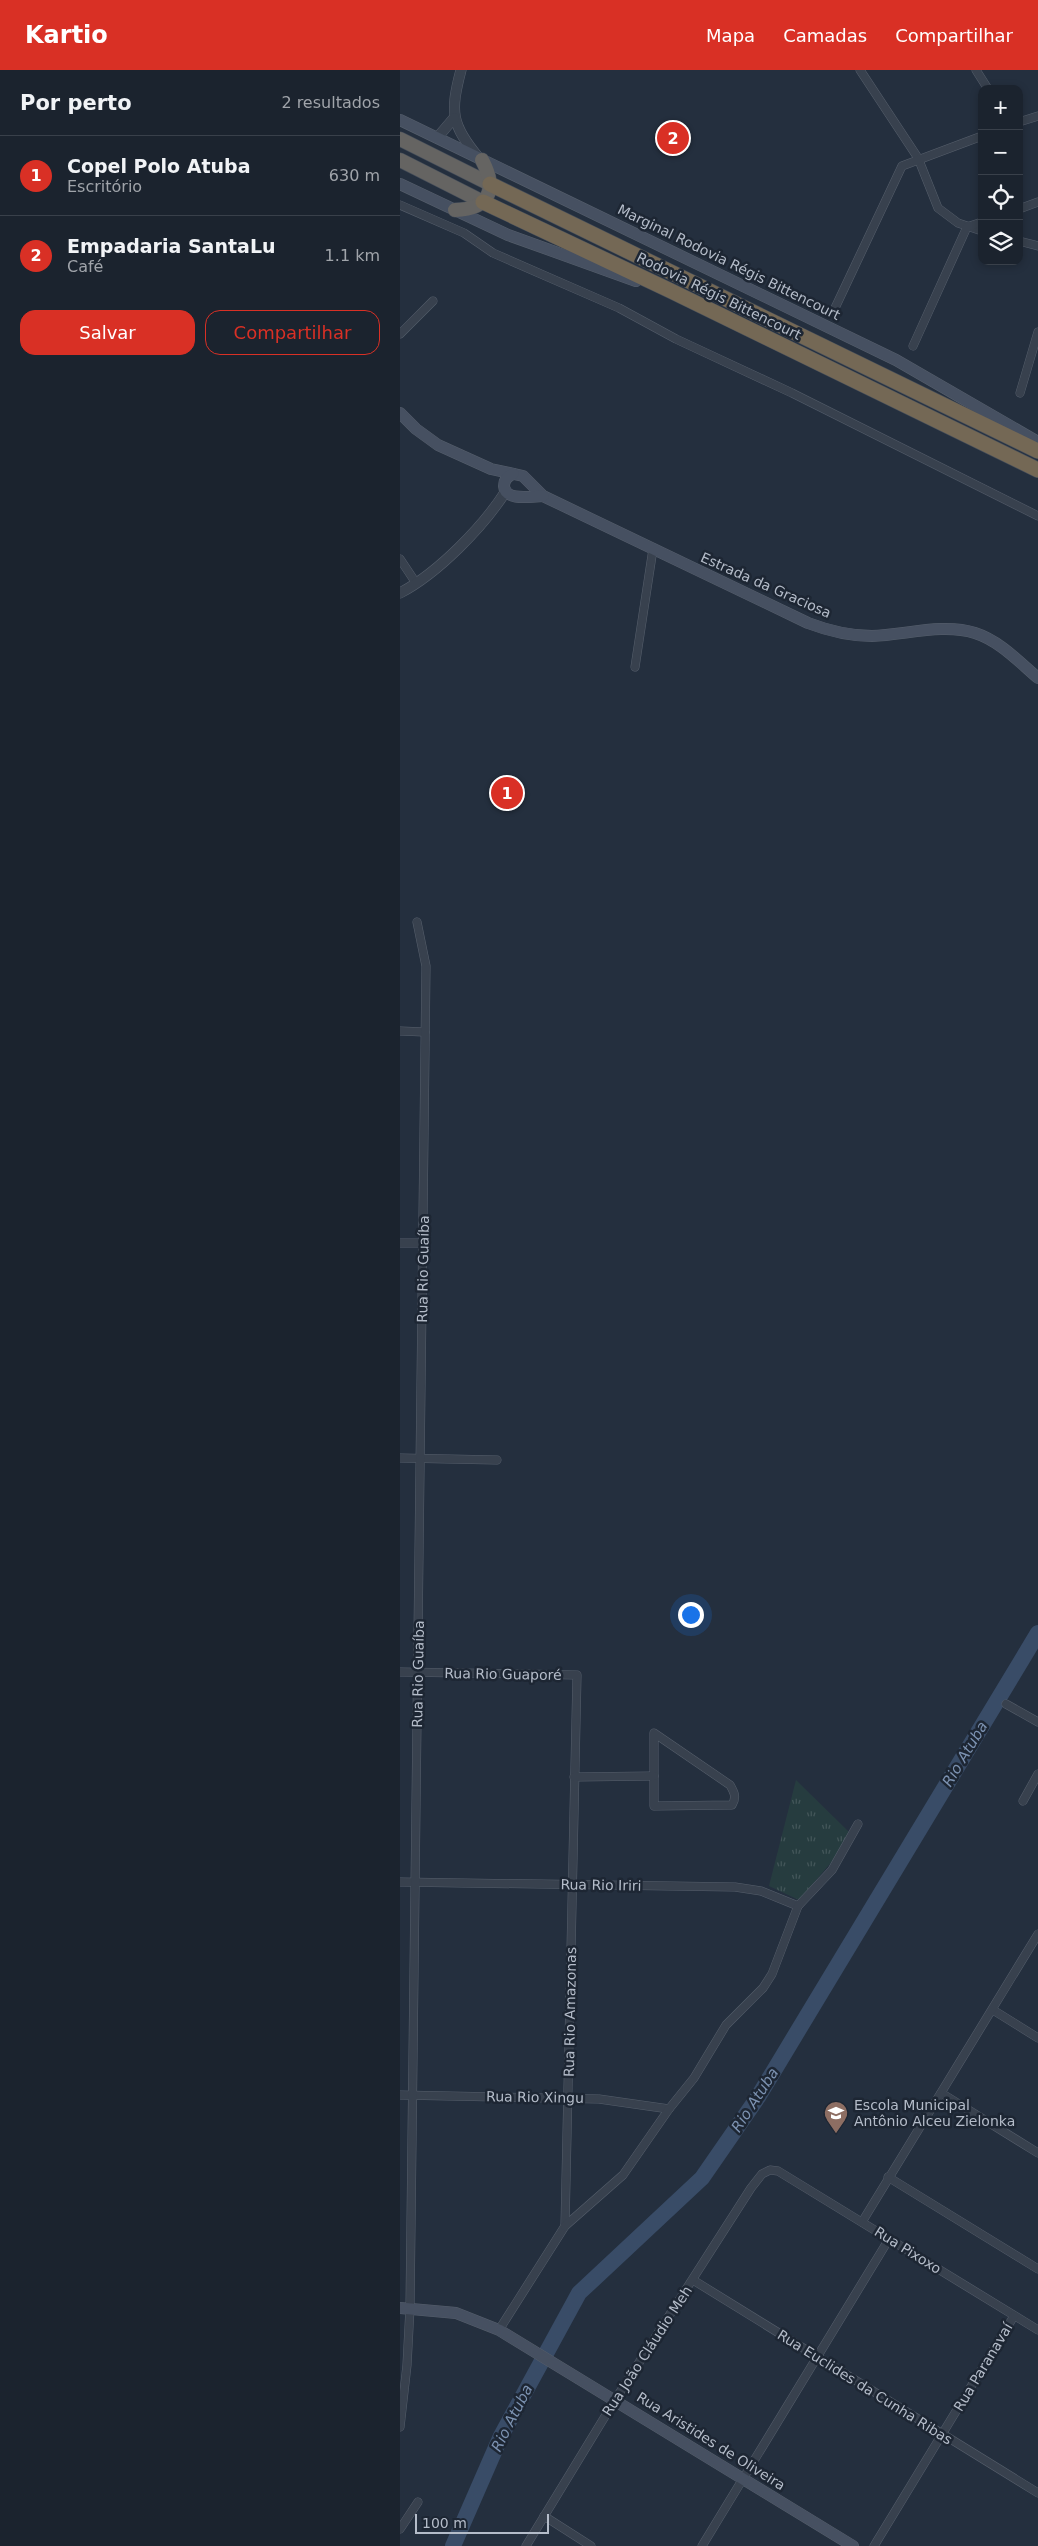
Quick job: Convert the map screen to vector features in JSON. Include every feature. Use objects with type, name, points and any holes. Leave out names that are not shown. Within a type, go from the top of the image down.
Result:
[{"type":"highway","name":"Rodovia Régis Bittencourt","points":[[400,139],[1038,451]]},
{"type":"highway","name":"Rodovia Régis Bittencourt","points":[[400,160],[483,202],[669,290],[1038,470]]},
{"type":"highway","points":[[455,210],[473,208],[483,202],[490,184],[482,160]]},
{"type":"main road","name":"Marginal Rodovia Régis Bittencourt","points":[[400,120],[896,360],[1038,442]]},
{"type":"main road","points":[[400,184],[552,253],[669,290]]},
{"type":"main road","points":[[400,413],[416,429],[438,445],[491,469],[513,474]]},
{"type":"main road","points":[[491,469],[511,492]]},
{"type":"main road","points":[[511,492],[508,476],[513,474]]},
{"type":"main road","name":"Estrada da Graciosa","points":[[513,474],[523,476],[543,496],[793,616],[824,629],[870,636],[953,630],[976,634],[998,645],[1038,678]]},
{"type":"main road","points":[[511,492],[527,490],[526,480]]},
{"type":"main road","name":"Estrada da Graciosa","points":[[511,492],[543,496]]},
{"type":"main road","name":"Rua Aristides de Oliveira","points":[[405,2308],[456,2313],[499,2330],[554,2361],[853,2546]]},
{"type":"street","points":[[437,138],[454,118],[461,70]]},
{"type":"street","points":[[860,70],[918,158],[938,208],[950,219],[978,230]]},
{"type":"street","points":[[976,70],[985,85]]},
{"type":"street","points":[[1023,121],[1038,116]]},
{"type":"street","points":[[454,118],[467,143],[482,160]]},
{"type":"street","points":[[835,308],[900,169],[918,158],[978,137]]},
{"type":"street","points":[[1023,208],[1038,202]]},
{"type":"street","points":[[400,205],[464,233],[493,253],[619,308],[1038,516]]},
{"type":"street","points":[[913,346],[967,227],[978,223]]},
{"type":"street","points":[[1023,242],[1038,246]]},
{"type":"street","points":[[400,334],[433,301]]},
{"type":"street","points":[[1020,394],[1038,332]]},
{"type":"street","points":[[400,593],[439,566],[511,492]]},
{"type":"street","points":[[635,667],[653,549]]},
{"type":"street","points":[[400,559],[416,583]]},
{"type":"street","name":"Rua Rio Guaíba","points":[[400,2427],[407,2365],[405,2308],[413,2096],[426,1032],[426,966],[417,922]]},
{"type":"street","points":[[400,1031],[426,1032]]},
{"type":"street","points":[[400,1243],[423,1244]]},
{"type":"street","points":[[400,1458],[497,1460]]},
{"type":"street","name":"Rua Rio Guaporé","points":[[400,1672],[577,1675]]},
{"type":"street","name":"Rua Rio Amazonas","points":[[565,2226],[577,1675]]},
{"type":"street","points":[[1006,1704],[1038,1722]]},
{"type":"street","points":[[654,1733],[698,1765],[724,1779],[734,1793],[735,1800],[732,1805],[727,1807],[654,1806],[654,1776],[654,1733]]},
{"type":"street","points":[[1023,1801],[1038,1774]]},
{"type":"street","points":[[574,1777],[654,1776]]},
{"type":"street","points":[[499,2330],[565,2226],[623,2175],[669,2109],[688,2087],[726,2025],[768,1981],[798,1906],[832,1870],[858,1824]]},
{"type":"street","name":"Rua Rio Iriri","points":[[400,1882],[735,1887],[762,1891],[798,1906]]},
{"type":"street","points":[[862,2222],[1038,1934]]},
{"type":"street","points":[[993,2010],[1038,2038]]},
{"type":"street","points":[[941,2094],[1038,2153]]},
{"type":"street","name":"Rua Rio Xingu","points":[[400,2096],[568,2098],[631,2102],[669,2109]]},
{"type":"street","name":"Rua João Cláudio Meh","points":[[526,2546],[615,2400],[751,2188],[762,2174],[770,2170],[778,2171]]},
{"type":"street","name":"Rua Pixoxo","points":[[778,2171],[1038,2330]]},
{"type":"street","points":[[888,2177],[1038,2269]]},
{"type":"street","points":[[702,2546],[890,2239]]},
{"type":"street","name":"Rua Euclides da Cunha Ribas","points":[[693,2280],[1038,2493]]},
{"type":"street","name":"Rua Paranavaí","points":[[874,2546],[1014,2316]]},
{"type":"street","points":[[401,2525],[418,2502]]},
{"type":"street","points":[[544,2516],[591,2546]]},
{"type":"green space","points":[[796,1780],[849,1832],[834,1859],[799,1900],[769,1886]]},
{"type":"waterway","name":"Rio Atuba","points":[[453,2546],[501,2436],[579,2293],[702,2178],[758,2097],[1038,1633]]},
{"type":"place","name":"Empadaria SantaLu","points":[[673,138]]},
{"type":"place","name":"Copel Polo Atuba","points":[[507,793]]},
{"type":"place","name":"Escola Municipal Antônio Alceu Zielonka","points":[[836,2134]]}]
